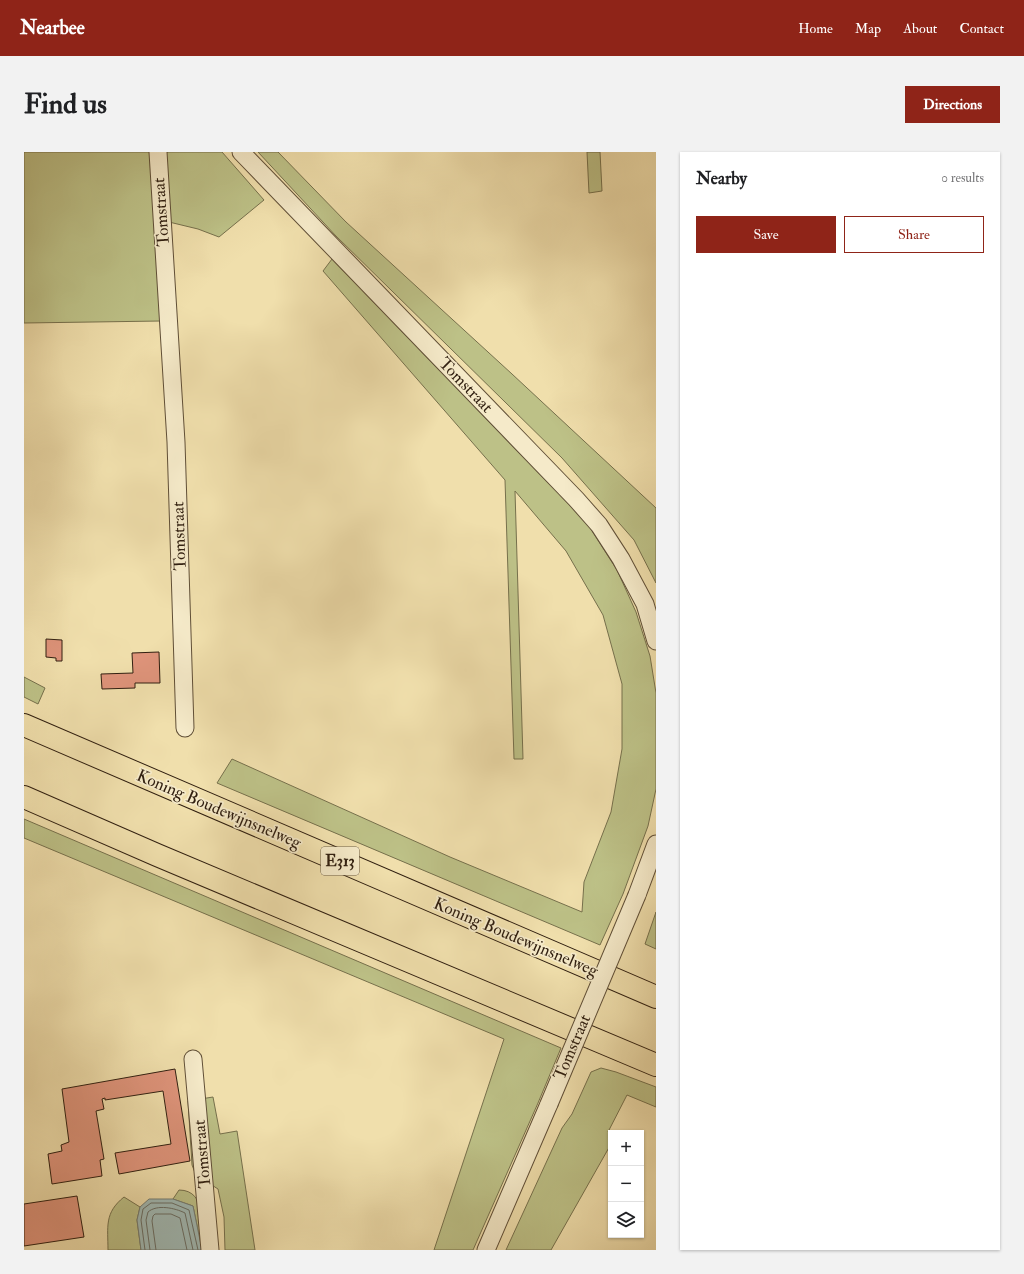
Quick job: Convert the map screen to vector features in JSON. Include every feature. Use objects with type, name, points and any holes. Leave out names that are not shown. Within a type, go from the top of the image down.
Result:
[{"type":"highway","name":"Koning Boudewijnsnelweg","points":[[24,725],[656,997]]},
{"type":"highway","points":[[24,797],[157,855],[656,1065]]},
{"type":"street","name":"Tomstraat","points":[[158,152],[176,442],[185,728]]},
{"type":"street","name":"Tomstraat","points":[[241,152],[576,499],[599,525],[621,559],[645,604],[656,641]]},
{"type":"street","name":"Tomstraat","points":[[486,1250],[637,895],[656,844]]},
{"type":"street","name":"Tomstraat","points":[[193,1059],[210,1250]]},
{"type":"green space","points":[[24,152],[150,152],[161,321],[24,323]]},
{"type":"green space","points":[[167,152],[222,152],[264,200],[219,237],[198,229],[169,222],[164,161]]},
{"type":"green space","points":[[258,152],[278,152],[346,222],[656,508],[656,583],[634,540],[562,458],[336,236]]},
{"type":"green space","points":[[587,152],[600,152],[602,191],[589,193]]},
{"type":"green space","points":[[332,259],[587,523],[617,570],[636,612],[650,656],[656,693],[656,789],[648,826],[623,894],[600,945],[217,783],[232,759],[450,857],[582,912],[584,882],[611,812],[622,749],[622,684],[603,615],[566,551],[515,491],[523,759],[514,759],[505,480],[323,271]]},
{"type":"green space","points":[[24,677],[45,688],[38,704],[24,697]]},
{"type":"green space","points":[[24,819],[561,1048],[473,1250],[434,1250],[504,1039],[24,838]]},
{"type":"green space","points":[[656,912],[656,949],[645,944]]},
{"type":"green space","points":[[601,1068],[656,1087],[656,1107],[627,1095],[608,1130],[608,1149],[551,1250],[506,1250],[562,1128],[572,1114],[591,1072]]},
{"type":"green space","points":[[213,1097],[220,1134],[237,1131],[255,1250],[225,1250],[224,1217],[218,1189],[196,1175],[192,1165],[188,1101]]},
{"type":"green space","points":[[179,1190],[188,1192],[195,1197],[199,1204],[202,1222],[202,1250],[193,1206],[173,1199]]},
{"type":"green space","points":[[124,1197],[140,1207],[137,1220],[141,1250],[108,1250],[108,1221],[113,1209]]},
{"type":"water","points":[[149,1199],[173,1199],[193,1206],[202,1250],[141,1250],[137,1220],[140,1207]]},
{"type":"building","points":[[46,639],[62,640],[62,661],[56,661],[56,658],[46,657]]},
{"type":"building","points":[[159,652],[160,683],[135,683],[135,688],[102,689],[101,674],[133,673],[132,653]]},
{"type":"building","points":[[175,1069],[190,1161],[119,1174],[115,1153],[171,1144],[163,1091],[105,1100],[105,1098],[102,1099],[104,1109],[96,1111],[104,1159],[100,1160],[102,1176],[52,1184],[48,1154],[62,1151],[61,1145],[69,1142],[62,1089]]},
{"type":"building","points":[[77,1196],[84,1237],[24,1246],[24,1204]]}]
